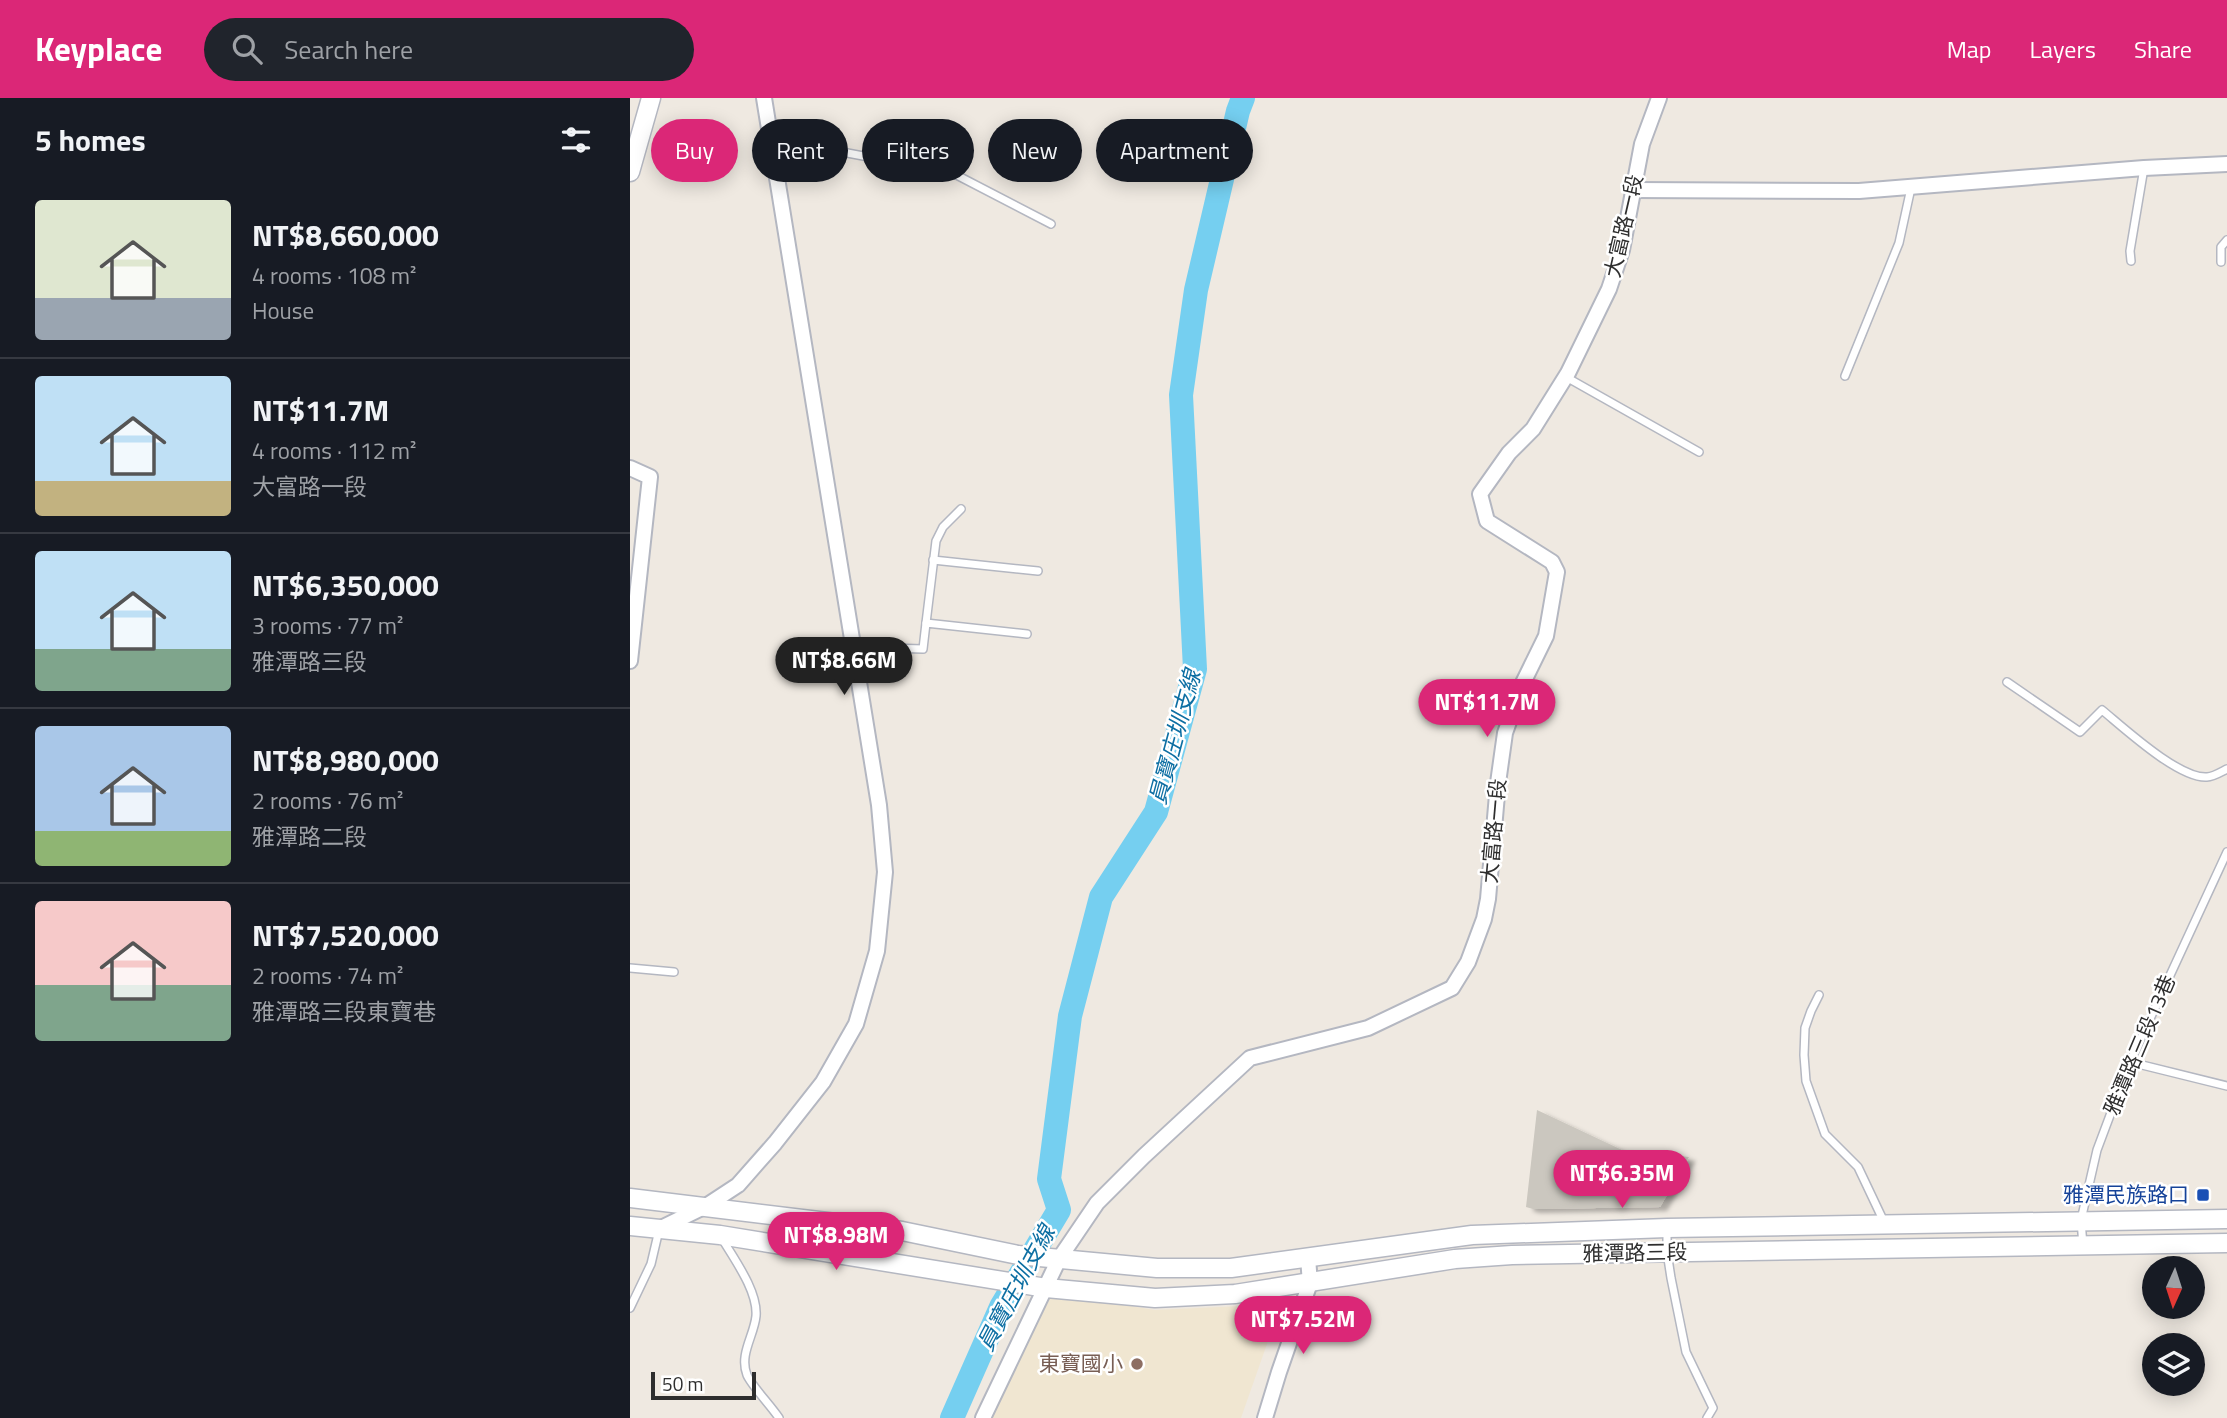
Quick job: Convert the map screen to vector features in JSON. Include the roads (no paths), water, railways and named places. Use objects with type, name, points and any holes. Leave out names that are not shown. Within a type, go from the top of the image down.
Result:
[{"type":"street","points":[[630,172],[652,98]]},
{"type":"street","points":[[764,98],[768,119]]},
{"type":"street","name":"大富路一段","points":[[1059,1259],[1097,1203],[1250,1058],[1368,1028],[1452,988],[1468,962],[1484,919],[1488,899],[1498,783],[1506,733],[1522,685],[1546,636],[1556,572],[1552,562],[1487,521],[1480,494],[1509,453],[1533,429],[1566,377],[1609,289],[1622,250],[1642,144],[1659,98]]},
{"type":"street","points":[[1633,190],[1859,191],[2227,164]]},
{"type":"street","points":[[659,1229],[706,1206],[738,1185],[823,1082],[856,1024],[877,951],[885,872],[879,804],[778,182]]},
{"type":"street","points":[[630,468],[650,477],[630,661]]},
{"type":"street","name":"雅潭路三段","points":[[630,1198],[902,1231],[1018,1255],[1157,1268],[1231,1268],[1472,1236],[1667,1228],[2227,1219]]},
{"type":"street","name":"雅潭路三段","points":[[630,1226],[720,1236],[1046,1288],[1155,1298],[1235,1294],[1455,1259],[1512,1255],[2227,1243]]},
{"type":"street","points":[[1265,1418],[1310,1283],[1308,1258]]},
{"type":"street","points":[[984,1418],[1059,1259]]},
{"type":"street","points":[[1155,1298],[1157,1268]]},
{"type":"lane","points":[[848,153],[923,173],[945,168],[1051,224]]},
{"type":"lane","points":[[2131,261],[2130,251],[2144,168]]},
{"type":"lane","points":[[1846,376],[1899,243],[1911,188]]},
{"type":"lane","points":[[2221,262],[2221,247],[2227,240]]},
{"type":"lane","points":[[1566,377],[1699,452]]},
{"type":"lane","points":[[854,647],[923,649],[936,541],[943,527],[961,509]]},
{"type":"lane","points":[[933,560],[1038,571]]},
{"type":"lane","points":[[926,623],[1027,634]]},
{"type":"lane","points":[[2007,682],[2080,732],[2102,710],[2163,759],[2189,774],[2207,777],[2227,769]]},
{"type":"lane","name":"雅潭路三段13巷","points":[[2083,1246],[2081,1220],[2097,1150],[2130,1062],[2227,852]]},
{"type":"lane","points":[[630,968],[674,972]]},
{"type":"lane","points":[[1819,995],[1805,1028],[1806,1081],[1825,1134],[1858,1167],[1885,1224]]},
{"type":"lane","points":[[2130,1062],[2227,1086]]},
{"type":"lane","points":[[1667,1228],[1667,1252],[1686,1352],[1713,1408],[1707,1418]]},
{"type":"lane","points":[[630,1308],[651,1264],[659,1229]]},
{"type":"lane","points":[[720,1236],[751,1290],[756,1316],[744,1364],[747,1378],[779,1418]]},
{"type":"waterway","name":"員寶庄圳支線","points":[[952,1418],[1001,1307],[1059,1210],[1049,1179],[1070,1016],[1101,897],[1156,812],[1195,669],[1181,395],[1196,290],[1243,98]]},
{"type":"place","name":"雅潭民族路口","points":[[2203,1195]]},
{"type":"place","name":"東寶國小","points":[[1137,1364]]}]
